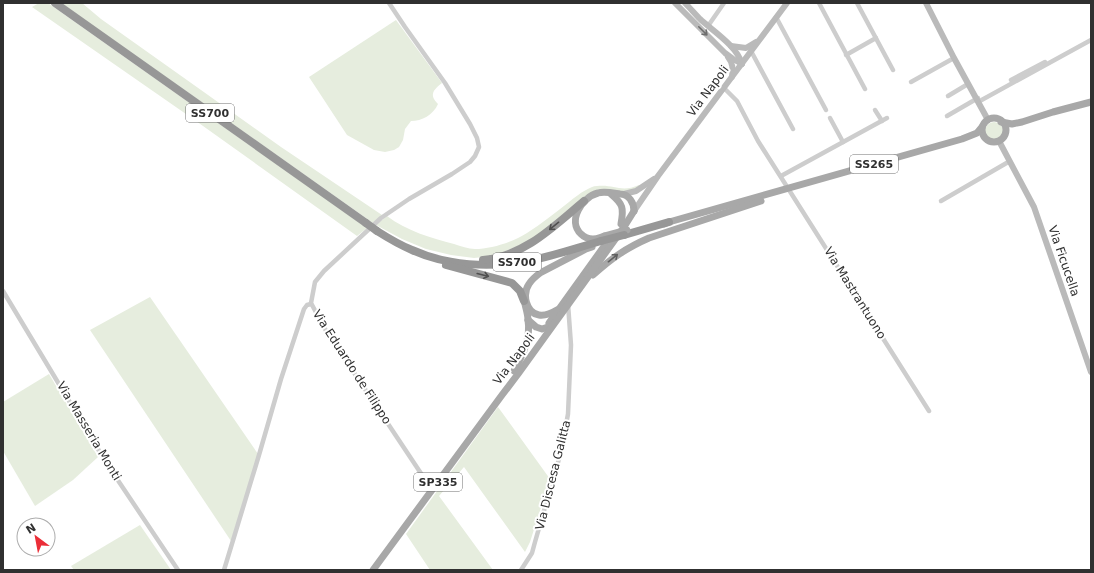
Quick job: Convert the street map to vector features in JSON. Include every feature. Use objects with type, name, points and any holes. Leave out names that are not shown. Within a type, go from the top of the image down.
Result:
[{"type":"highway","name":"SS700","points":[[55,3],[377,231],[420,253],[462,263],[502,264],[538,259],[669,222]]},
{"type":"highway","points":[[432,257],[443,256],[476,260],[492,259],[510,254],[534,242],[584,201]]},
{"type":"highway","points":[[420,253],[427,259],[512,283],[520,291],[524,301]]},
{"type":"main road","points":[[988,120],[994,118],[1002,122],[1012,124],[1091,102]]},
{"type":"main road","name":"SS265","points":[[787,189],[962,139],[977,133],[988,120]]},
{"type":"main road","points":[[1001,139],[1005,134],[1005,127],[1002,122]]},
{"type":"main road","points":[[1001,139],[1013,127],[1022,122]]},
{"type":"main road","points":[[982,127],[982,134],[986,139]]},
{"type":"main road","name":"SS265","points":[[962,139],[978,138],[986,139],[992,142],[1001,139]]},
{"type":"main road","points":[[584,283],[621,252],[636,243],[763,200],[787,189]]},
{"type":"main road","name":"SS700","points":[[669,222],[787,189]]},
{"type":"main road","points":[[601,241],[584,236],[579,232],[576,227],[576,213],[584,201],[591,196],[604,192],[611,194],[624,194],[633,203],[634,211],[626,209],[617,198],[611,194]]},
{"type":"main road","points":[[621,224],[623,211],[622,205]]},
{"type":"main road","name":"Via Napoli","points":[[502,395],[514,371],[559,308],[621,224],[634,211]]},
{"type":"main road","name":"Via Napoli","points":[[502,395],[584,283],[634,211]]},
{"type":"main road","points":[[559,308],[547,315],[534,314],[528,306],[526,300],[525,292],[528,285],[534,277],[601,241]]},
{"type":"main road","points":[[528,320],[539,328],[544,329],[549,326],[564,305],[576,293]]},
{"type":"main road","points":[[514,371],[523,354],[528,334],[528,320],[524,301]]},
{"type":"main road","name":"SP335","points":[[373,570],[502,395]]},
{"type":"street","name":"Via Eduardo de Filippo","points":[[389,3],[445,83],[470,124],[477,138],[478,147],[475,156],[470,162],[381,218],[324,271],[315,282],[311,304],[325,329],[432,490]]},
{"type":"street","points":[[675,3],[725,53],[733,60],[742,64]]},
{"type":"street","points":[[685,3],[738,54],[742,64]]},
{"type":"street","points":[[708,26],[724,3]]},
{"type":"street","name":"Via Napoli","points":[[634,211],[658,176],[787,3]]},
{"type":"street","points":[[819,3],[865,89]]},
{"type":"street","points":[[857,3],[893,70]]},
{"type":"street","points":[[926,3],[988,120]]},
{"type":"street","points":[[776,17],[826,110]]},
{"type":"street","points":[[846,55],[876,38]]},
{"type":"street","points":[[947,116],[1091,40]]},
{"type":"street","points":[[730,46],[746,48],[759,41]]},
{"type":"street","points":[[751,51],[793,129]]},
{"type":"street","points":[[725,53],[733,65],[732,76]]},
{"type":"street","points":[[911,82],[954,58]]},
{"type":"street","points":[[977,101],[1044,62]]},
{"type":"street","points":[[948,96],[968,84]]},
{"type":"street","name":"Via Mastrantuono","points":[[724,88],[736,101],[758,141],[781,176],[787,189],[929,411]]},
{"type":"street","points":[[875,110],[882,121]]},
{"type":"street","points":[[830,118],[843,142]]},
{"type":"street","points":[[781,176],[887,118]]},
{"type":"street","name":"Via Ficucella","points":[[1001,139],[1010,161],[1034,207],[1091,372]]},
{"type":"street","points":[[941,202],[1010,161]]},
{"type":"street","points":[[624,194],[636,191],[658,176]]},
{"type":"street","name":"Via Masseria Monti","points":[[3,291],[107,464],[178,570]]},
{"type":"street","points":[[224,570],[281,379],[304,309],[307,305],[311,304]]},
{"type":"street","name":"Via Discesa Galitta","points":[[521,570],[532,552],[561,452],[568,414],[571,345],[568,304]]},
{"type":"green space","points":[[39,3],[48,3],[367,228],[357,236],[196,121],[32,7]]},
{"type":"green space","points":[[61,3],[82,3],[101,19],[281,147],[382,215],[373,223]]},
{"type":"green space","points":[[396,20],[442,83],[434,90],[433,93],[435,101],[438,104],[436,108],[423,119],[411,121],[405,129],[403,140],[399,147],[385,152],[374,150],[347,135],[309,77]]},
{"type":"green space","points":[[990,122],[998,122],[1003,127],[1001,138],[998,140],[990,140],[985,135],[985,127]]},
{"type":"green space","points":[[639,185],[640,187],[625,192],[602,189],[533,240],[493,256],[474,258],[451,255],[426,249],[402,239],[376,225],[387,216],[402,226],[428,236],[475,249],[488,248],[515,239],[532,230],[579,194],[592,187],[603,186],[627,188]]},
{"type":"green space","points":[[150,297],[258,454],[231,541],[90,330]]},
{"type":"green space","points":[[49,374],[98,457],[73,480],[35,506],[3,451],[3,402]]},
{"type":"green space","points":[[498,407],[550,479],[530,542],[525,552],[464,467],[439,496],[493,570],[430,570],[406,534]]},
{"type":"green space","points":[[140,525],[171,570],[74,570],[71,566]]}]
